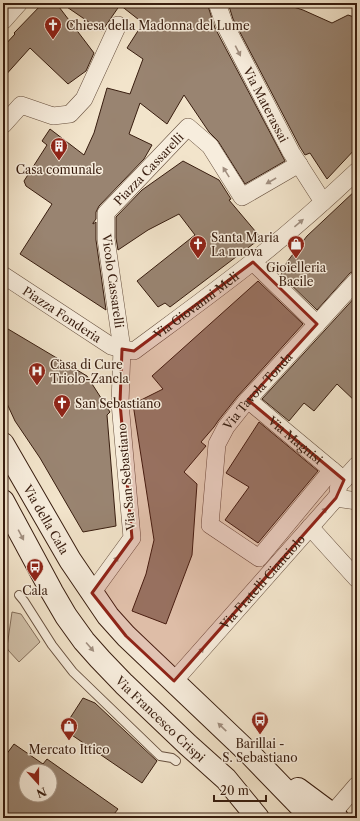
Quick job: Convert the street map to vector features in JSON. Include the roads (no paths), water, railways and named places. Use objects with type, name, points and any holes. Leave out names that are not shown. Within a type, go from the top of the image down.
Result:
[{"type":"main road","name":"Via della Cala","points":[[3,444],[70,560],[92,593]]},
{"type":"main road","name":"Via Francesco Crispi","points":[[3,501],[52,592],[66,616],[84,641],[119,679],[226,779],[258,818]]},
{"type":"main road","points":[[92,593],[108,616],[126,636],[250,754],[327,817]]},
{"type":"main road","points":[[226,779],[273,818]]},
{"type":"street","points":[[3,21],[19,3]]},
{"type":"street","name":"Via Materassai","points":[[217,3],[224,24],[291,152],[324,202]]},
{"type":"street","points":[[6,115],[21,105],[53,116],[70,114],[84,99],[118,25]]},
{"type":"street","name":"Piazza Cassarelli","points":[[106,213],[188,128],[210,146],[242,197],[299,164]]},
{"type":"street","name":"Via Giovanni Meli","points":[[122,349],[134,351],[203,300],[253,262],[324,202],[357,171]]},
{"type":"street","name":"Vicolo Cassarelli","points":[[106,213],[106,239],[122,349]]},
{"type":"street","points":[[253,262],[317,324]]},
{"type":"street","name":"Piazza Fonderia","points":[[3,276],[111,346],[122,349]]},
{"type":"street","name":"Via Tavola Tonda","points":[[338,475],[259,558],[210,525],[217,444],[226,428],[248,400],[357,280]]},
{"type":"street","name":"Via San Sebastiano","points":[[92,593],[132,538],[120,403],[122,349]]},
{"type":"street","name":"Via Magnisi","points":[[248,400],[338,475]]},
{"type":"street","points":[[338,475],[357,465]]},
{"type":"street","name":"Via Fratelli Cianciolo","points":[[174,681],[336,498],[339,485],[338,475]]},
{"type":"street","points":[[336,498],[357,501]]},
{"type":"street","points":[[310,527],[357,580]]},
{"type":"street","points":[[327,817],[357,785]]},
{"type":"lane","points":[[20,595],[52,645],[73,672],[160,756],[172,758],[176,761]]},
{"type":"place","name":"Chiesa della Madonna del Lume","points":[[53,40]]},
{"type":"place","name":"Casa comunale","points":[[59,161]]},
{"type":"place","name":"Santa Maria La nuova","points":[[198,259]]},
{"type":"place","name":"Gioielleria Bacile","points":[[296,259]]},
{"type":"place","name":"Casa di Cure Triolo-Zancla","points":[[37,386]]},
{"type":"place","name":"San Sebastiano","points":[[62,418]]},
{"type":"place","name":"Cala","points":[[35,582]]},
{"type":"place","name":"Barillai - S. Sebastiano","points":[[260,735]]},
{"type":"place","name":"Mercato Ittico","points":[[69,741]]}]
